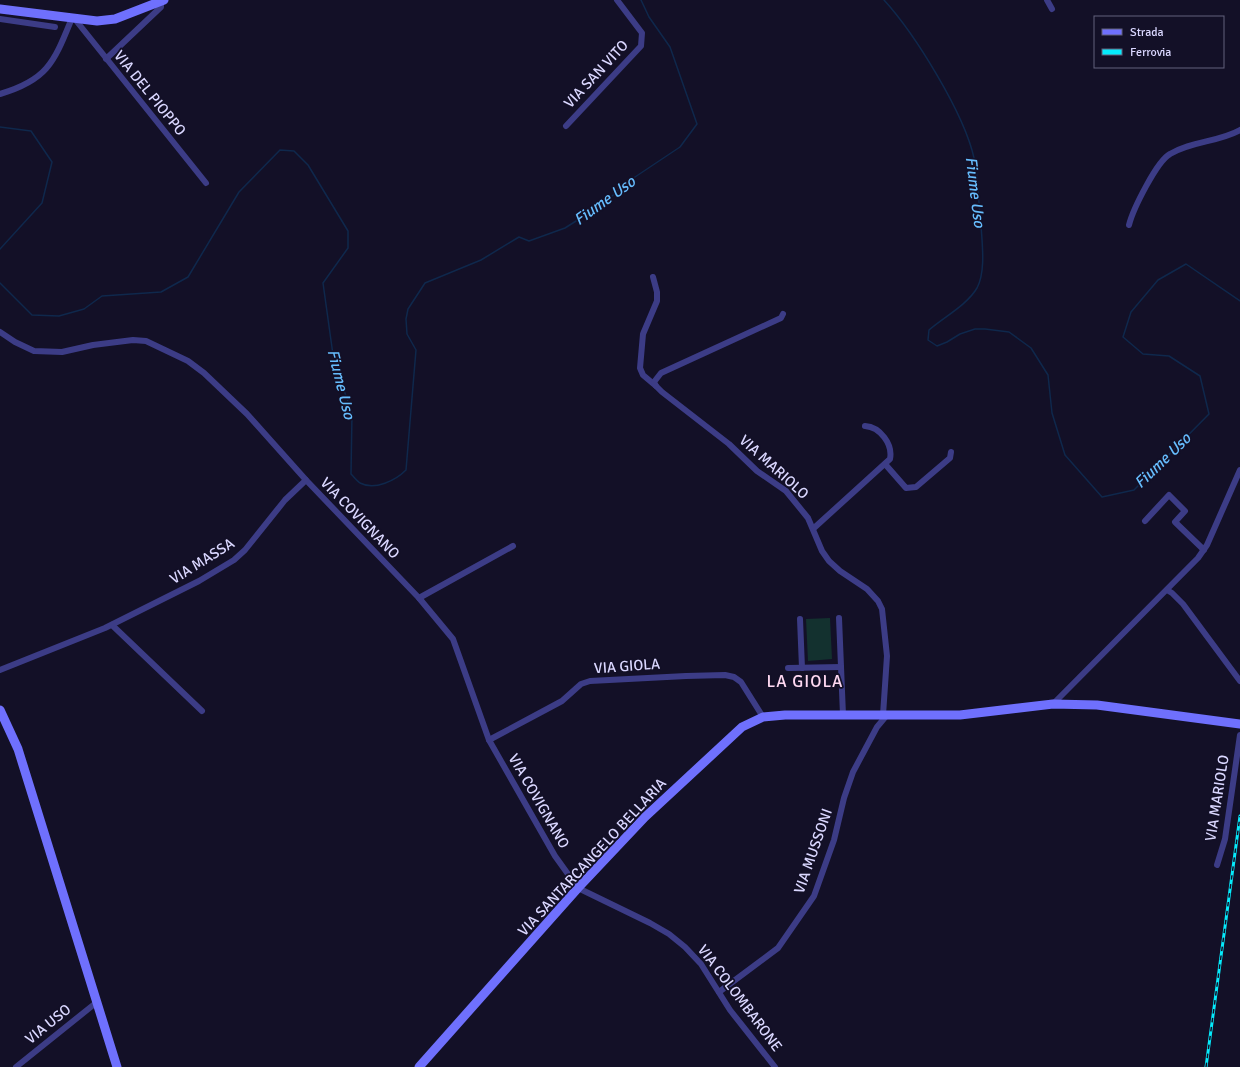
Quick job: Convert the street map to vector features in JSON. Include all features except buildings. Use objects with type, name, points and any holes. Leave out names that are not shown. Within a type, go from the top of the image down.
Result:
[{"type":"street","name":"VIA SAN VITO","points":[[566,126],[641,46],[642,33],[617,0]]},
{"type":"street","points":[[1047,0],[1052,9]]},
{"type":"street","points":[[0,9],[97,21],[115,19],[163,1]]},
{"type":"street","points":[[106,59],[161,7],[163,1]]},
{"type":"street","points":[[45,25],[47,15]]},
{"type":"street","points":[[0,94],[19,88],[36,80],[50,67],[59,51],[73,18]]},
{"type":"street","name":"VIA DEL PIOPPO","points":[[73,18],[206,184]]},
{"type":"street","points":[[0,19],[55,27]]},
{"type":"street","points":[[1129,225],[1157,167],[1164,158],[1176,151],[1240,130]]},
{"type":"street","name":"VIA MARIOLO","points":[[653,277],[657,292],[657,301],[643,334],[640,368],[643,375],[728,444],[757,471],[786,491],[799,504],[814,528],[822,551],[829,561],[873,594],[882,609],[887,656],[885,715]]},
{"type":"street","points":[[656,386],[654,382],[660,373],[781,318],[783,314]]},
{"type":"street","name":"VIA COVIGNANO","points":[[0,332],[15,342],[34,351],[62,352],[93,345],[133,340],[146,341],[188,360],[204,373],[247,414],[306,480],[418,598],[453,639],[489,740],[555,856],[578,888]]},
{"type":"street","points":[[814,528],[890,459],[891,454],[888,444],[878,429],[873,426],[865,426]]},
{"type":"street","points":[[885,464],[906,488],[910,489],[916,487],[950,458],[951,452]]},
{"type":"street","points":[[1054,704],[1167,590],[1204,550],[1240,470]]},
{"type":"street","name":"VIA MASSA","points":[[0,670],[112,625],[199,581],[234,560],[245,550],[292,492],[306,480]]},
{"type":"street","points":[[1144,521],[1169,495],[1185,511],[1175,522],[1204,550]]},
{"type":"street","points":[[418,598],[513,546]]},
{"type":"street","points":[[1167,590],[1172,592],[1183,604],[1240,681]]},
{"type":"street","points":[[839,618],[844,715]]},
{"type":"street","points":[[800,619],[802,668]]},
{"type":"street","points":[[112,625],[202,711]]},
{"type":"street","points":[[788,668],[841,667]]},
{"type":"street","name":"VIA GIOLA","points":[[489,740],[562,701],[581,684],[590,681],[725,675],[734,677],[741,682],[763,717]]},
{"type":"street","name":"VIA SANTARCANGELO BELLARIA","points":[[419,1067],[578,888],[645,817],[742,728],[763,717],[960,715],[1054,704],[1097,705],[1240,724]]},
{"type":"street","points":[[0,710],[18,749],[117,1067]]},
{"type":"street","name":"VIA MUSSONI","points":[[719,992],[778,948],[814,896],[834,840],[844,798],[853,772],[885,715]]},
{"type":"street","name":"VIA MARIOLO","points":[[1218,865],[1225,839],[1240,735]]},
{"type":"street","name":"VIA COLOMBARONE","points":[[578,888],[650,923],[669,934],[701,964],[719,992],[775,1067]]},
{"type":"street","name":"VIA USO","points":[[16,1067],[97,1002]]},
{"type":"green space","points":[[830,618],[832,659],[808,661],[806,619]]},
{"type":"waterway","name":"Fiume Uso","points":[[0,283],[32,315],[59,316],[84,309],[102,296],[161,292],[188,277],[239,192],[280,150],[294,151],[308,165],[348,231],[348,248],[323,283],[334,362],[352,413],[351,474],[360,483],[366,485],[379,485],[391,481],[406,470],[416,350],[407,334],[406,319],[408,309],[425,283],[481,260],[519,237],[529,241],[565,228],[603,204],[629,181],[680,147],[697,124],[670,47],[649,17],[641,0]]},
{"type":"waterway","name":"Fiume Uso","points":[[884,0],[910,33],[937,75],[949,97],[969,140],[977,174],[983,248],[982,274],[980,281],[973,294],[967,300],[929,330],[928,340],[937,346],[960,334],[975,329],[985,329],[1009,332],[1031,348],[1048,375],[1052,413],[1065,455],[1102,497],[1134,490],[1209,414],[1200,376],[1169,356],[1143,354],[1123,337],[1131,312],[1158,280],[1186,264],[1240,301]]},
{"type":"waterway","name":"Fiume Uso","points":[[0,127],[31,131],[52,162],[42,203],[0,249]]},
{"type":"railway","points":[[1206,1067],[1240,816]]},
{"type":"district","name":"LA GIOLA","points":[[805,681]]}]
